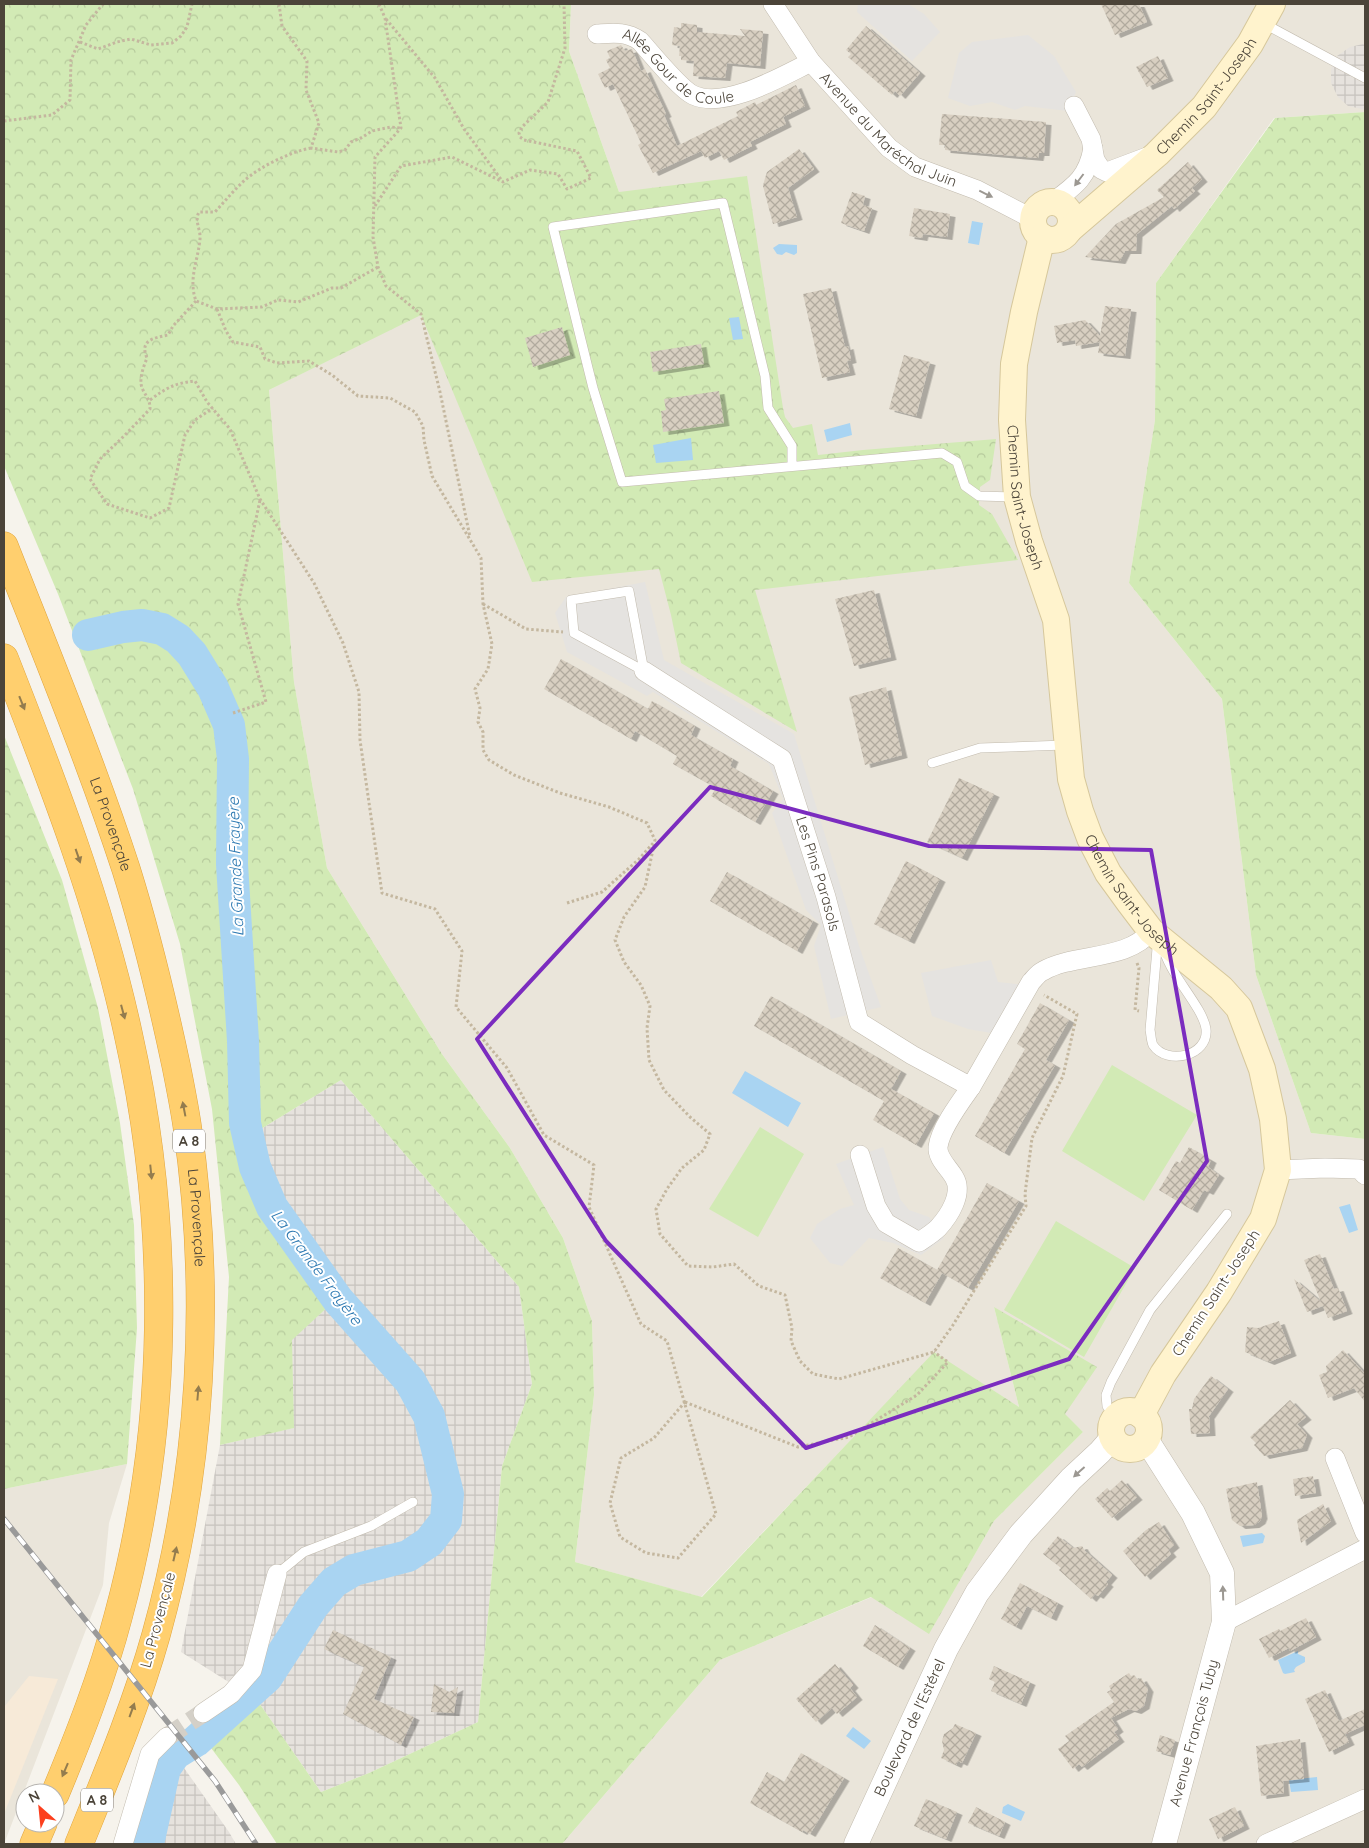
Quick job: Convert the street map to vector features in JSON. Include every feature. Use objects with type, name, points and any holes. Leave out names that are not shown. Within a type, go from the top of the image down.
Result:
[{"type":"highway","name":"La Provençale","points":[[4,546],[78,730],[134,897],[152,959],[187,1124],[198,1216],[200,1290],[199,1386],[190,1469],[177,1546],[156,1633],[136,1698],[115,1756],[79,1844]]},
{"type":"highway","name":"A 8","points":[[4,658],[76,849],[106,949],[128,1032],[146,1126],[156,1224],[159,1300],[157,1382],[148,1470],[134,1552],[98,1686],[76,1746],[60,1783]]},
{"type":"main road","name":"Chemin Saint-Joseph","points":[[1144,1427],[1163,1374],[1218,1292],[1263,1219],[1278,1170],[1273,1119],[1262,1069],[1239,1008],[1221,988],[1154,934],[1108,873],[1090,838],[1080,812],[1071,779],[1056,620],[1029,541],[1017,497],[1012,420],[1014,364],[1024,312],[1054,222],[1128,178],[1157,154],[1204,107],[1232,70],[1268,13]]},
{"type":"main road","points":[[1125,1412],[1136,1412],[1144,1427],[1137,1447],[1126,1448],[1116,1442],[1114,1428],[1125,1412]]},
{"type":"street","name":"Avenue du Maréchal Juin","points":[[773,4],[811,62],[889,148],[915,167],[978,190],[1054,222]]},
{"type":"street","name":"Allée Gour de Coule","points":[[597,34],[622,33],[632,35],[640,41],[681,86],[693,95],[713,99],[740,95],[811,62]]},
{"type":"street","points":[[1074,106],[1090,139],[1095,160],[1101,169],[1107,172],[1157,154]]},
{"type":"street","points":[[1054,222],[1079,182],[1091,158],[1093,148]]},
{"type":"street","name":"Les Pins Parasols","points":[[644,672],[782,759],[826,897],[859,1022],[912,1055],[971,1087]]},
{"type":"street","points":[[860,1155],[876,1206],[886,1223],[919,1242],[937,1228],[955,1203],[957,1192],[956,1179],[938,1154],[938,1145],[950,1116],[971,1087],[1029,986],[1041,972],[1061,964],[1136,944],[1154,934]]},
{"type":"street","points":[[1278,1170],[1359,1169],[1365,1175]]},
{"type":"street","name":"Avenue François Tuby","points":[[1144,1427],[1193,1513],[1222,1573],[1224,1622],[1164,1844]]},
{"type":"street","name":"Boulevard de l'Estérel","points":[[856,1844],[964,1614],[1021,1534],[1071,1479],[1100,1452],[1114,1428]]},
{"type":"street","points":[[1335,1458],[1365,1533]]},
{"type":"street","points":[[1224,1622],[1365,1549]]},
{"type":"street","points":[[203,1713],[231,1694],[252,1670],[277,1574]]},
{"type":"street","points":[[123,1844],[150,1754],[167,1737]]},
{"type":"street","points":[[1266,1844],[1365,1799]]},
{"type":"lane","points":[[1268,13],[1365,78]]},
{"type":"lane","points":[[792,466],[792,446],[768,408],[763,367],[723,203],[553,227],[593,388],[622,482],[942,452],[956,462],[965,486],[979,496],[1017,497]]},
{"type":"lane","points":[[574,633],[571,600],[629,591],[644,672]]},
{"type":"lane","name":"Les Pins Parasols","points":[[574,633],[644,672]]},
{"type":"lane","points":[[932,763],[980,748],[1068,745]]},
{"type":"lane","points":[[1154,934],[1172,970],[1204,1019],[1205,1041],[1196,1050],[1185,1056],[1171,1056],[1162,1053],[1153,1044],[1151,1037],[1150,1014],[1154,934]]},
{"type":"lane","points":[[1114,1428],[1107,1406],[1106,1395],[1111,1382],[1150,1310],[1227,1214]]},
{"type":"lane","points":[[277,1574],[304,1552],[371,1526],[413,1502]]},
{"type":"lane","name":"Boulevard de l'Estérel","points":[[957,1649],[970,1622],[964,1614]]},
{"type":"path","points":[[4,121],[52,115],[70,100],[71,60],[86,25],[103,4]]},
{"type":"path","points":[[80,42],[98,49],[131,39],[151,45],[172,43],[181,36],[187,27],[192,4]]},
{"type":"path","points":[[279,4],[282,26],[307,61],[306,90],[319,123],[311,148]]},
{"type":"path","points":[[379,4],[385,18],[401,128]]},
{"type":"path","points":[[503,182],[530,170],[558,174],[568,189],[591,178],[577,151],[524,140],[520,137],[519,133],[522,127],[548,102],[565,48],[564,4]]},
{"type":"path","points":[[385,18],[435,78],[464,129],[503,182]]},
{"type":"path","points":[[196,301],[192,282],[201,237],[198,212],[215,212],[246,179],[297,150],[311,148],[338,152],[345,150],[351,142],[372,131],[391,127],[401,128]]},
{"type":"path","points":[[401,128],[375,157],[373,237],[378,267],[386,286],[420,314],[442,401],[470,540]]},
{"type":"path","points":[[374,206],[401,166],[452,157],[503,182]]},
{"type":"path","points":[[196,301],[217,309],[262,307],[278,300],[298,302],[332,288],[341,288],[378,267]]},
{"type":"path","points":[[196,301],[173,326],[168,335],[152,339],[145,345],[143,351],[147,358],[141,377],[142,388],[150,400],[150,409],[100,458],[90,479],[108,504],[150,518],[169,508],[185,435],[195,420],[213,408]]},
{"type":"path","points":[[217,309],[233,342],[260,347],[266,359],[277,363],[309,361],[332,374],[358,396],[390,398],[416,412],[424,426],[424,440],[432,476],[481,558],[483,604],[492,644],[488,668],[475,689],[480,708],[478,722],[482,732],[483,750],[489,760],[514,775],[560,793],[609,807],[647,823],[655,840],[645,887],[624,917],[615,940],[624,962],[641,985],[650,1006],[647,1028],[650,1060],[664,1090],[690,1117],[710,1134],[704,1150],[682,1168],[656,1209],[660,1234],[688,1266],[713,1267],[734,1264],[759,1286],[785,1295],[792,1328],[791,1341],[800,1361],[813,1374],[839,1379],[934,1352],[953,1325],[1026,1206],[1025,1194],[1032,1138],[1063,1076],[1077,1014],[1029,986]]},
{"type":"path","points":[[150,400],[164,389],[179,382],[195,381],[207,402],[230,429],[260,499],[314,583],[343,643],[359,692],[360,740],[382,893],[435,909],[462,951],[456,1007],[507,1068],[544,1135],[594,1165],[589,1206],[641,1324],[667,1342],[685,1402],[716,1514],[678,1558],[646,1553],[620,1537],[610,1503],[621,1458],[654,1438],[685,1402]]},
{"type":"path","points":[[234,713],[266,702],[238,604],[260,499]]},
{"type":"path","points":[[483,604],[526,629],[574,633]]},
{"type":"path","points":[[567,903],[602,892],[639,859],[655,840]]},
{"type":"path","points":[[685,1402],[798,1447],[849,1437],[917,1395],[948,1362],[934,1352]]},
{"type":"highlighted area","points":[[710,787],[929,846],[1151,850],[1207,1161],[1069,1359],[806,1448],[606,1241],[477,1039]]},
{"type":"shaded area","points":[[571,4],[1365,4],[1365,112],[1274,118],[1156,283],[1155,420],[1129,583],[1222,699],[1256,975],[1311,1133],[1365,1139],[1365,1844],[562,1844],[720,1660],[872,1597],[929,1633],[994,1521],[1083,1432],[1065,1415],[994,1307],[1019,1407],[934,1353],[701,1597],[575,1562],[594,1395],[592,1321],[563,1238],[510,1148],[442,1054],[327,868],[294,682],[269,390],[420,314],[619,192],[569,51]]},
{"type":"shaded area","points":[[858,4],[908,4],[924,14],[940,32],[912,61],[857,12]]},
{"type":"shaded area","points":[[1028,35],[1054,56],[1076,92],[1068,111],[1025,106],[1015,110],[992,102],[970,106],[948,98],[959,53],[972,42]]},
{"type":"shaded area","points":[[1365,45],[1365,108],[1362,109],[1348,106],[1338,97],[1331,83],[1331,69],[1337,56],[1350,47]]},
{"type":"shaded area","points":[[645,582],[664,660],[794,734],[859,946],[881,1007],[831,1019],[814,946],[821,925],[806,910],[772,813],[783,799],[769,764],[653,692],[647,696],[567,652],[555,613],[566,597]]},
{"type":"shaded area","points":[[991,960],[998,982],[1026,985],[997,1034],[968,1029],[932,1016],[921,973]]},
{"type":"shaded area","points":[[341,1080],[519,1287],[532,1384],[502,1466],[478,1722],[369,1773],[321,1792],[257,1700],[181,1652],[220,1445],[293,1428],[292,1339],[331,1304],[263,1181],[256,1132]]},
{"type":"shaded area","points":[[883,1147],[900,1199],[909,1210],[929,1217],[944,1238],[921,1255],[893,1243],[869,1238],[842,1266],[830,1263],[810,1238],[817,1224],[840,1209],[854,1205],[836,1164]]},
{"type":"shaded area","points":[[127,1464],[109,1523],[103,1585],[27,1783],[15,1783],[15,1815],[4,1844],[4,1489]]},
{"type":"shaded area","points":[[29,1676],[58,1679],[4,1814],[4,1707]]},
{"type":"shaded area","points":[[182,1765],[236,1844],[135,1844],[149,1804]]},
{"type":"green space","points":[[4,4],[571,4],[569,51],[619,192],[747,176],[785,417],[793,428],[812,424],[818,455],[996,439],[990,480],[980,487],[979,505],[992,514],[1018,560],[755,590],[797,732],[681,663],[659,569],[532,582],[421,315],[269,390],[294,682],[327,868],[442,1054],[510,1148],[563,1238],[592,1321],[594,1395],[575,1562],[702,1597],[934,1352],[1019,1407],[994,1307],[1097,1367],[1065,1414],[1083,1432],[994,1521],[929,1634],[871,1597],[720,1660],[562,1844],[277,1844],[239,1785],[208,1744],[257,1700],[321,1792],[369,1773],[478,1722],[502,1466],[532,1384],[519,1287],[341,1080],[256,1132],[263,1181],[331,1304],[292,1340],[294,1428],[220,1445],[229,1277],[212,1109],[180,944],[133,789],[58,594],[4,466]]},
{"type":"green space","points":[[1365,112],[1365,1139],[1311,1133],[1256,975],[1222,699],[1129,583],[1155,420],[1156,283],[1275,118]]},
{"type":"green space","points":[[4,735],[62,880],[98,1008],[120,1123],[134,1225],[137,1328],[127,1464],[4,1489]]},
{"type":"green space","points":[[1112,1065],[1197,1115],[1144,1201],[1062,1151]]},
{"type":"green space","points":[[760,1127],[804,1154],[758,1237],[709,1209]]},
{"type":"green space","points":[[1056,1221],[1135,1268],[1084,1357],[1004,1310]]},
{"type":"water","points":[[972,221],[983,223],[979,245],[968,243]]},
{"type":"water","points":[[779,244],[797,245],[797,253],[794,255],[786,252],[782,255],[777,254],[773,248]]},
{"type":"water","points":[[739,317],[743,339],[733,340],[729,318]]},
{"type":"water","points":[[850,423],[852,435],[827,442],[824,430]]},
{"type":"water","points":[[691,438],[693,460],[656,463],[653,445]]},
{"type":"water","points":[[745,1071],[801,1103],[788,1127],[732,1093]]},
{"type":"water","points":[[1350,1204],[1358,1230],[1349,1233],[1339,1207]]},
{"type":"water","points":[[1262,1533],[1265,1536],[1263,1543],[1243,1547],[1240,1536]]},
{"type":"water","points":[[1298,1651],[1298,1654],[1305,1657],[1305,1662],[1296,1667],[1295,1672],[1283,1673],[1278,1660]]},
{"type":"water","points":[[853,1727],[871,1741],[864,1749],[846,1736]]},
{"type":"water","points":[[1317,1777],[1318,1790],[1291,1792],[1289,1780]]},
{"type":"water","points":[[1008,1804],[1025,1812],[1021,1821],[1002,1813],[1003,1807]]},
{"type":"building","points":[[1101,4],[1139,4],[1147,22],[1115,35]]},
{"type":"building","points":[[681,23],[697,25],[697,32],[745,36],[740,29],[763,31],[760,66],[727,63],[725,78],[693,76],[694,61],[681,60],[681,56],[679,56],[680,46],[672,45],[674,27],[681,28]]},
{"type":"building","points":[[866,26],[920,73],[900,96],[895,91],[892,95],[848,57],[851,54],[846,50]]},
{"type":"building","points":[[621,45],[625,51],[632,49],[641,71],[645,69],[666,114],[664,115],[677,146],[738,116],[736,112],[755,102],[756,105],[796,85],[805,106],[783,117],[786,124],[750,142],[752,146],[724,160],[719,151],[705,158],[701,151],[653,173],[638,145],[641,143],[613,84],[605,88],[598,74],[610,68],[606,60],[610,58],[607,51]]},
{"type":"building","points":[[1158,56],[1168,78],[1147,87],[1136,67]]},
{"type":"building","points":[[942,114],[1046,122],[1044,153],[1039,153],[1038,158],[945,150],[945,145],[939,145]]},
{"type":"building","points":[[799,149],[814,169],[788,188],[797,217],[773,224],[763,186],[767,172]]},
{"type":"building","points":[[1188,162],[1202,179],[1192,188],[1195,191],[1174,209],[1172,206],[1137,234],[1136,251],[1125,251],[1120,261],[1085,257],[1116,224],[1164,197],[1157,190]]},
{"type":"building","points":[[852,192],[865,196],[863,205],[872,208],[864,231],[841,223]]},
{"type":"building","points":[[914,208],[950,214],[947,237],[923,234],[922,238],[909,236]]},
{"type":"building","points":[[831,288],[845,347],[848,346],[851,360],[847,361],[850,372],[822,378],[803,294]]},
{"type":"building","points":[[1105,306],[1131,309],[1125,356],[1098,353],[1100,342],[1076,346],[1075,340],[1057,343],[1054,326],[1085,320],[1100,336]]},
{"type":"building","points":[[562,327],[570,355],[533,367],[525,338]]},
{"type":"building","points":[[701,344],[704,364],[653,372],[650,352]]},
{"type":"building","points":[[904,355],[930,362],[916,416],[889,409]]},
{"type":"building","points":[[719,391],[724,423],[663,432],[661,411],[666,410],[664,399]]},
{"type":"building","points":[[874,590],[891,657],[854,666],[835,599]]},
{"type":"building","points":[[561,659],[648,709],[652,701],[695,726],[691,735],[733,759],[730,766],[773,791],[755,822],[711,796],[716,788],[673,764],[677,756],[635,731],[631,739],[544,689]]},
{"type":"building","points":[[886,687],[902,755],[865,765],[849,697]]},
{"type":"building","points":[[959,778],[994,794],[962,858],[927,842]]},
{"type":"building","points":[[906,861],[940,879],[909,941],[874,924]]},
{"type":"building","points":[[727,872],[813,921],[797,951],[710,901]]},
{"type":"building","points":[[771,996],[901,1071],[891,1089],[934,1113],[916,1145],[873,1120],[884,1101],[754,1026]]},
{"type":"building","points":[[1040,1003],[1069,1020],[1046,1060],[1055,1065],[1004,1153],[975,1136],[1025,1049],[1017,1044]]},
{"type":"building","points":[[1189,1147],[1211,1160],[1208,1167],[1219,1175],[1208,1192],[1204,1190],[1192,1210],[1159,1190],[1176,1161],[1180,1163]]},
{"type":"building","points":[[987,1183],[1019,1201],[968,1288],[942,1273],[925,1303],[880,1278],[898,1248],[937,1270]]},
{"type":"building","points":[[1320,1254],[1334,1289],[1338,1288],[1347,1311],[1328,1318],[1323,1306],[1307,1312],[1294,1279],[1321,1302],[1304,1260]]},
{"type":"building","points":[[1279,1321],[1291,1353],[1269,1362],[1245,1352],[1247,1327],[1258,1328]]},
{"type":"building","points":[[1343,1350],[1365,1374],[1365,1402],[1354,1388],[1328,1398],[1319,1375],[1327,1372],[1326,1366]]},
{"type":"building","points":[[1211,1376],[1228,1389],[1209,1416],[1210,1433],[1191,1434],[1189,1409],[1192,1409],[1194,1399]]},
{"type":"building","points":[[1290,1400],[1306,1417],[1297,1424],[1307,1435],[1302,1448],[1264,1456],[1254,1445],[1256,1443],[1250,1437]]},
{"type":"building","points":[[1313,1476],[1316,1493],[1295,1496],[1293,1479]]},
{"type":"building","points":[[1122,1480],[1137,1497],[1112,1518],[1095,1499],[1107,1488],[1110,1491]]},
{"type":"building","points":[[1257,1482],[1262,1516],[1260,1521],[1254,1525],[1240,1526],[1232,1520],[1226,1489]]},
{"type":"building","points":[[1323,1504],[1331,1521],[1301,1543],[1297,1520]]},
{"type":"building","points":[[1159,1522],[1174,1545],[1168,1550],[1171,1554],[1145,1577],[1123,1551],[1146,1530]]},
{"type":"building","points":[[1058,1536],[1073,1548],[1082,1546],[1085,1551],[1112,1575],[1106,1582],[1108,1584],[1098,1596],[1095,1594],[1091,1599],[1059,1570],[1061,1568],[1043,1554]]},
{"type":"building","points":[[1020,1583],[1058,1603],[1051,1618],[1027,1606],[1016,1627],[1001,1619]]},
{"type":"building","points":[[1306,1618],[1316,1637],[1290,1651],[1289,1648],[1269,1658],[1259,1639]]},
{"type":"building","points":[[875,1625],[910,1648],[898,1667],[863,1646]]},
{"type":"building","points":[[333,1630],[391,1657],[374,1699],[414,1717],[401,1745],[343,1714],[364,1667],[324,1649]]},
{"type":"building","points":[[835,1664],[853,1685],[850,1688],[857,1697],[837,1714],[832,1708],[816,1722],[796,1699]]},
{"type":"building","points":[[994,1666],[1030,1682],[1021,1704],[991,1691],[995,1682],[989,1679]]},
{"type":"building","points":[[1129,1673],[1138,1680],[1141,1678],[1148,1689],[1144,1706],[1136,1711],[1129,1709],[1111,1718],[1118,1729],[1114,1732],[1119,1739],[1082,1767],[1079,1764],[1073,1769],[1058,1749],[1069,1741],[1065,1736],[1114,1702],[1107,1692],[1111,1690],[1109,1686]]},
{"type":"building","points":[[434,1684],[449,1692],[458,1687],[454,1713],[431,1712]]},
{"type":"building","points":[[1325,1690],[1339,1721],[1365,1709],[1365,1725],[1345,1734],[1349,1742],[1329,1752],[1305,1699]]},
{"type":"building","points":[[955,1724],[976,1733],[962,1763],[958,1761],[956,1765],[941,1758],[944,1750],[942,1741],[944,1734],[953,1728]]},
{"type":"building","points":[[1160,1735],[1175,1740],[1170,1755],[1156,1751]]},
{"type":"building","points":[[1300,1739],[1304,1779],[1283,1781],[1284,1793],[1261,1796],[1256,1746]]},
{"type":"building","points":[[801,1753],[844,1778],[810,1834],[803,1830],[802,1832],[750,1803],[767,1772],[784,1782]]},
{"type":"building","points":[[926,1799],[957,1812],[946,1839],[914,1826]]},
{"type":"building","points":[[976,1807],[1005,1822],[999,1836],[968,1823]]},
{"type":"building","points":[[1235,1807],[1244,1826],[1218,1839],[1209,1819]]},
{"type":"waterway","name":"La Grande Frayère","points":[[88,635],[142,625],[162,629],[178,639],[192,654],[213,688],[229,725],[233,759],[232,864],[243,1041],[245,1123],[255,1167],[272,1207],[338,1300],[410,1381],[429,1416],[448,1494],[446,1520],[429,1542],[408,1556],[354,1570],[334,1582],[313,1606],[267,1677],[196,1741],[175,1754],[165,1768],[148,1844]]},
{"type":"tunnel","points":[[167,1737],[203,1713]]},
{"type":"railway","points":[[4,1519],[215,1781],[256,1844]]}]
